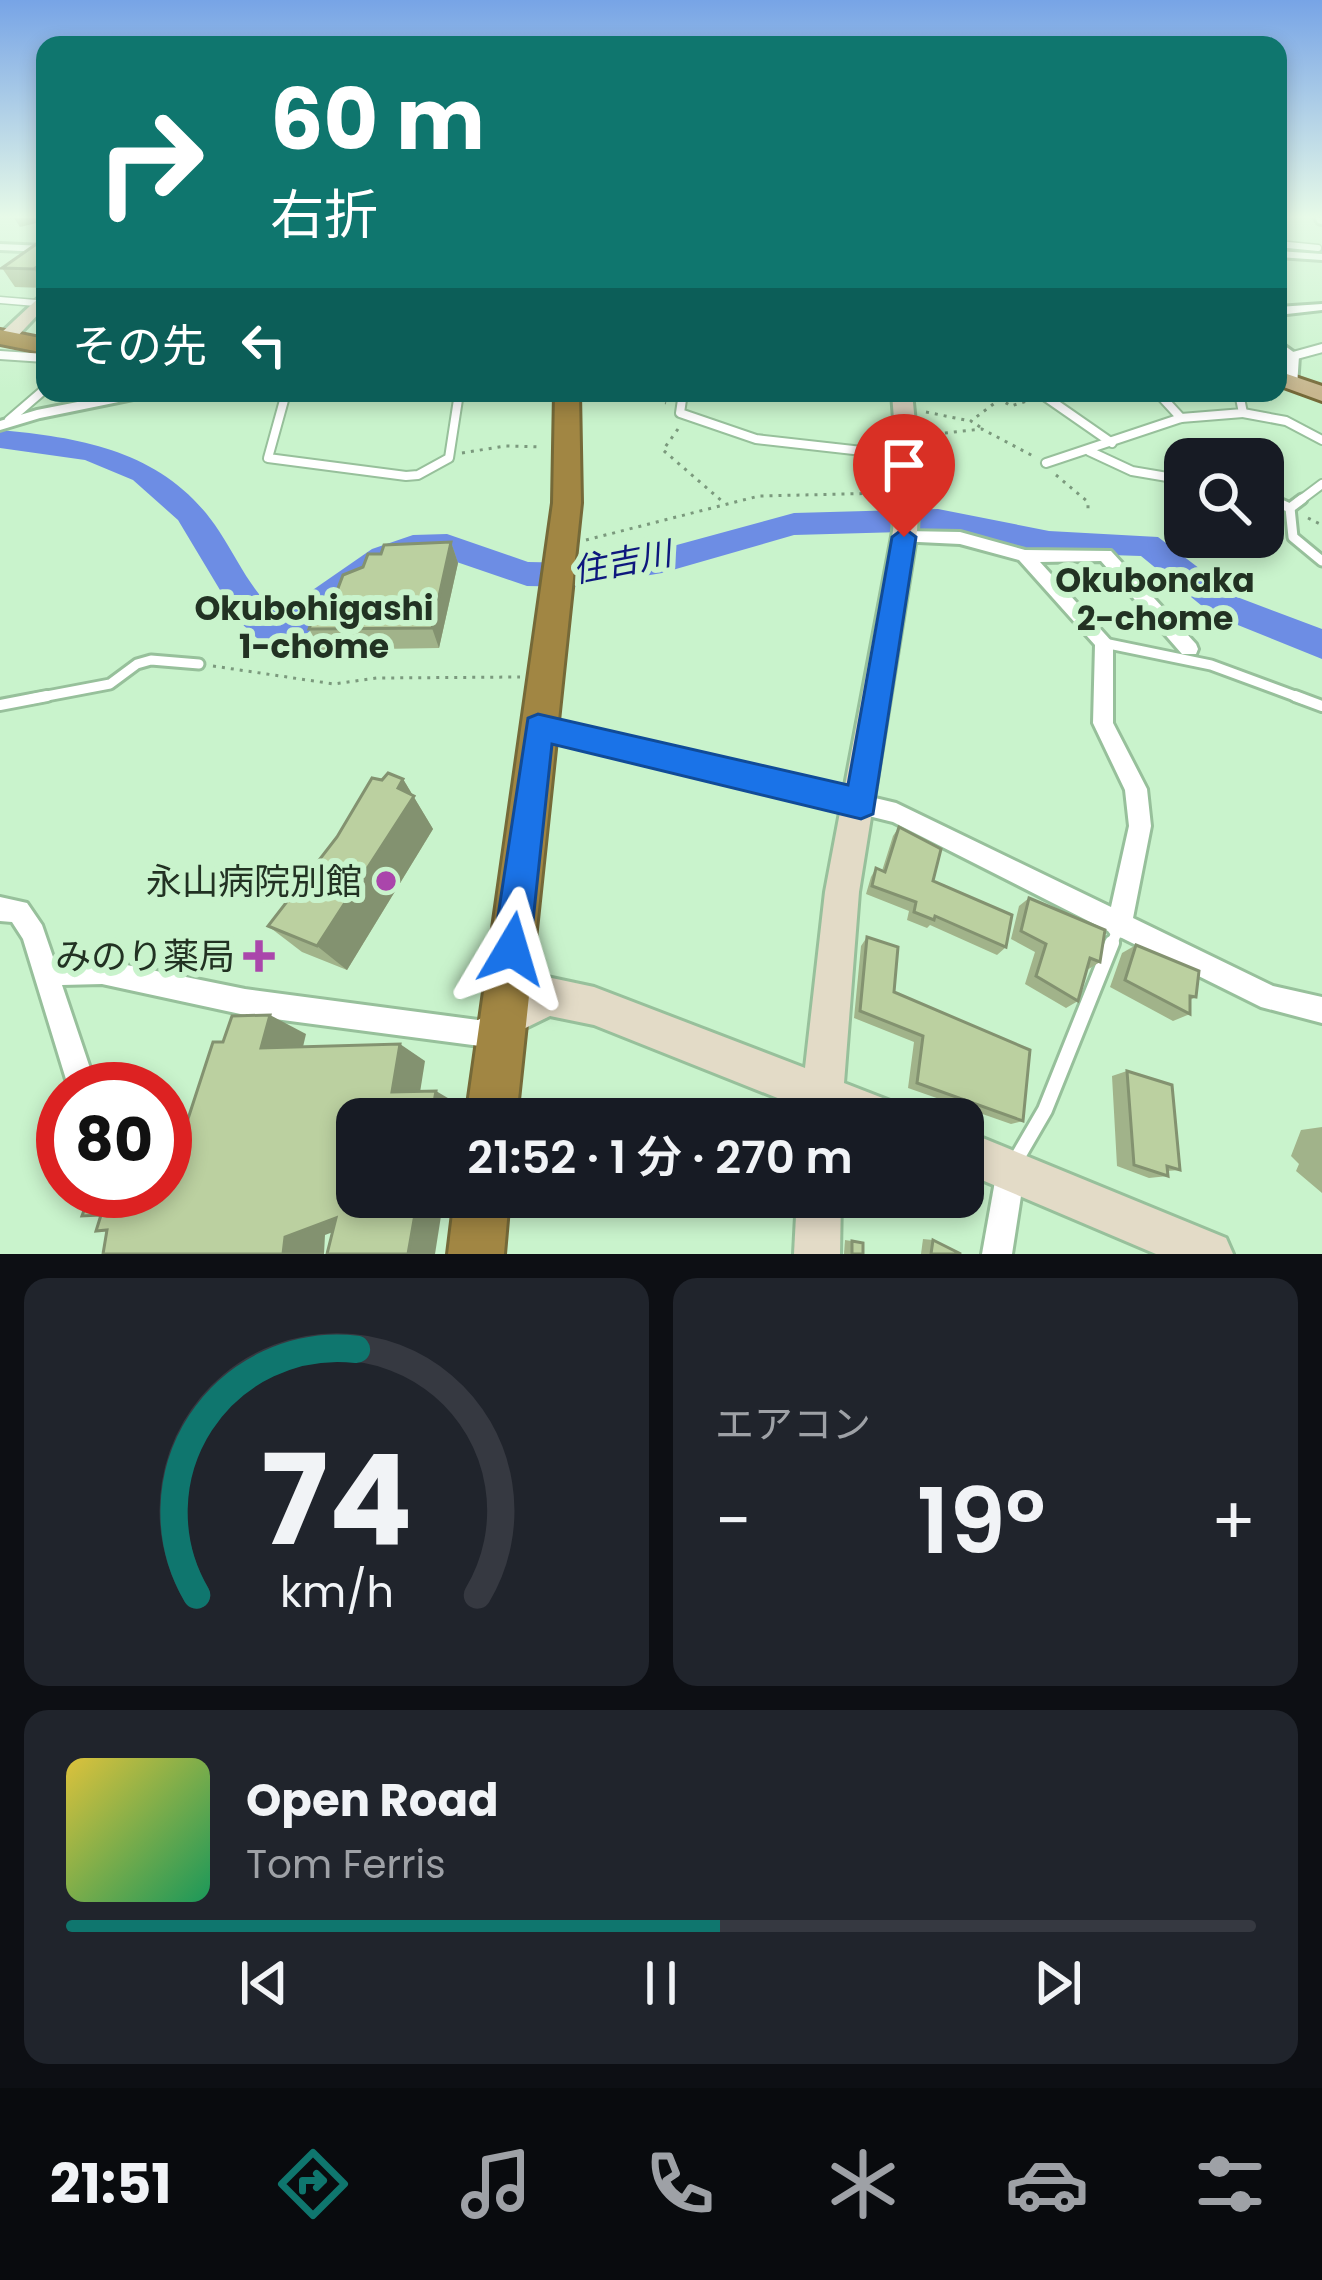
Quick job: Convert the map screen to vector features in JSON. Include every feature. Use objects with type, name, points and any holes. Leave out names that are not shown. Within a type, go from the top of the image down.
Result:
[{"type":"highway","points":[[2,343],[36,345]]},
{"type":"highway","points":[[494,1098],[560,565],[567,402]]},
{"type":"highway","points":[[476,1254],[480,1218]]},
{"type":"main road","points":[[2,343],[36,306]]},
{"type":"main road","points":[[1287,381],[1322,394]]},
{"type":"main road","points":[[822,1098],[842,892],[861,803],[906,518],[908,446],[903,402]]},
{"type":"main road","points":[[507,1018],[547,996],[594,1006],[801,1098]]},
{"type":"main road","points":[[984,1159],[1210,1254]]},
{"type":"main road","points":[[818,1254],[819,1218]]},
{"type":"street","points":[[1287,310],[1322,308]]},
{"type":"street","points":[[1287,352],[1293,356],[1287,374]]},
{"type":"street","points":[[5,423],[102,402]]},
{"type":"street","points":[[906,518],[1025,556],[1105,555],[1189,649]]},
{"type":"street","points":[[1025,556],[1104,644],[1103,722],[1136,789],[1140,826],[1119,927]]},
{"type":"street","points":[[538,727],[896,813],[1270,998],[1322,1010]]},
{"type":"street","points":[[0,909],[19,911],[49,973],[75,1062]]},
{"type":"street","points":[[49,973],[102,972],[245,1002],[480,1033],[507,1018]]},
{"type":"street","points":[[997,1254],[1011,1170]]},
{"type":"lane","points":[[0,300],[36,300]]},
{"type":"lane","points":[[2,343],[36,355]]},
{"type":"lane","points":[[1293,356],[1322,348]]},
{"type":"lane","points":[[5,423],[36,397]]},
{"type":"lane","points":[[284,402],[268,458],[406,476],[418,475],[449,458],[458,402]]},
{"type":"lane","points":[[681,402],[680,413],[755,439],[908,446]]},
{"type":"lane","points":[[1053,402],[1112,443]]},
{"type":"lane","points":[[1166,402],[1180,418]]},
{"type":"lane","points":[[1241,402],[1243,413]]},
{"type":"lane","points":[[1046,464],[1180,418],[1243,413],[1286,421],[1322,440]]},
{"type":"lane","points":[[1089,451],[1132,471],[1164,476]]},
{"type":"lane","points":[[1289,508],[1322,484]]},
{"type":"lane","points":[[1284,506],[1289,508]]},
{"type":"lane","points":[[1289,508],[1293,537],[1322,561]]},
{"type":"lane","points":[[1104,644],[1211,665],[1322,706]]},
{"type":"lane","points":[[0,705],[110,685],[137,664],[151,660],[200,664]]},
{"type":"lane","points":[[1011,1170],[1046,1110],[1119,927]]},
{"type":"path","points":[[662,402],[680,405]]},
{"type":"path","points":[[909,402],[971,421],[1046,464],[1088,502],[1088,512]]},
{"type":"path","points":[[971,421],[994,402]]},
{"type":"path","points":[[689,417],[664,450],[724,503]]},
{"type":"path","points":[[908,446],[982,429]]},
{"type":"path","points":[[449,458],[506,446],[567,450]]},
{"type":"path","points":[[560,565],[634,530],[759,496],[906,518]]},
{"type":"path","points":[[200,664],[334,684],[377,678],[544,677]]},
{"type":"building","points":[[451,542],[432,628],[309,629],[315,613],[329,612],[343,575],[363,567],[368,554],[381,554],[384,545]]},
{"type":"building","points":[[388,773],[403,779],[398,788],[414,796],[317,946],[268,926],[337,837],[372,778],[382,780]]},
{"type":"building","points":[[899,827],[941,849],[933,881],[1012,915],[1006,947],[935,916],[934,920],[914,912],[916,902],[872,886],[876,868],[885,872]]},
{"type":"building","points":[[1029,898],[1105,930],[1100,962],[1090,958],[1078,1001],[1036,976],[1046,944],[1021,931]]},
{"type":"building","points":[[867,937],[898,947],[894,992],[1030,1050],[1023,1121],[984,1107],[984,1098],[959,1098],[917,1083],[923,1036],[860,1011]]},
{"type":"building","points":[[1136,945],[1199,971],[1196,997],[1190,996],[1190,1014],[1125,980]]},
{"type":"building","points":[[270,1015],[261,1048],[400,1044],[392,1092],[436,1091],[435,1098],[336,1098],[336,1218],[285,1237],[283,1254],[103,1254],[107,1230],[96,1231],[100,1218],[192,1218],[192,1106],[213,1042],[223,1042],[232,1016]]},
{"type":"building","points":[[1127,1071],[1172,1085],[1180,1170],[1167,1166],[1168,1176],[1134,1165]]},
{"type":"building","points":[[336,1218],[414,1218],[408,1254],[327,1254]]},
{"type":"building","points":[[933,1240],[961,1254],[931,1254]]},
{"type":"building","points":[[852,1241],[863,1243],[863,1254],[852,1254]]},
{"type":"waterway","name":"住吉川","points":[[0,439],[91,452],[144,473],[189,512],[242,600],[272,630],[293,624],[384,557],[413,547],[447,546],[527,574],[579,575],[662,561],[794,524],[938,520],[1049,542],[1146,545],[1161,552],[1225,606],[1322,644]]},
{"type":"place","name":"永山病院別館","points":[[386,881]]},
{"type":"place","name":"みのり薬局","points":[[259,956]]},
{"type":"district","name":"Okubonaka 2-chome","points":[[1155,599]]},
{"type":"district","name":"Okubohigashi 1-chome","points":[[314,627]]},
{"type":"route","points":[[512,949],[538,727],[861,803],[904,537]]}]
